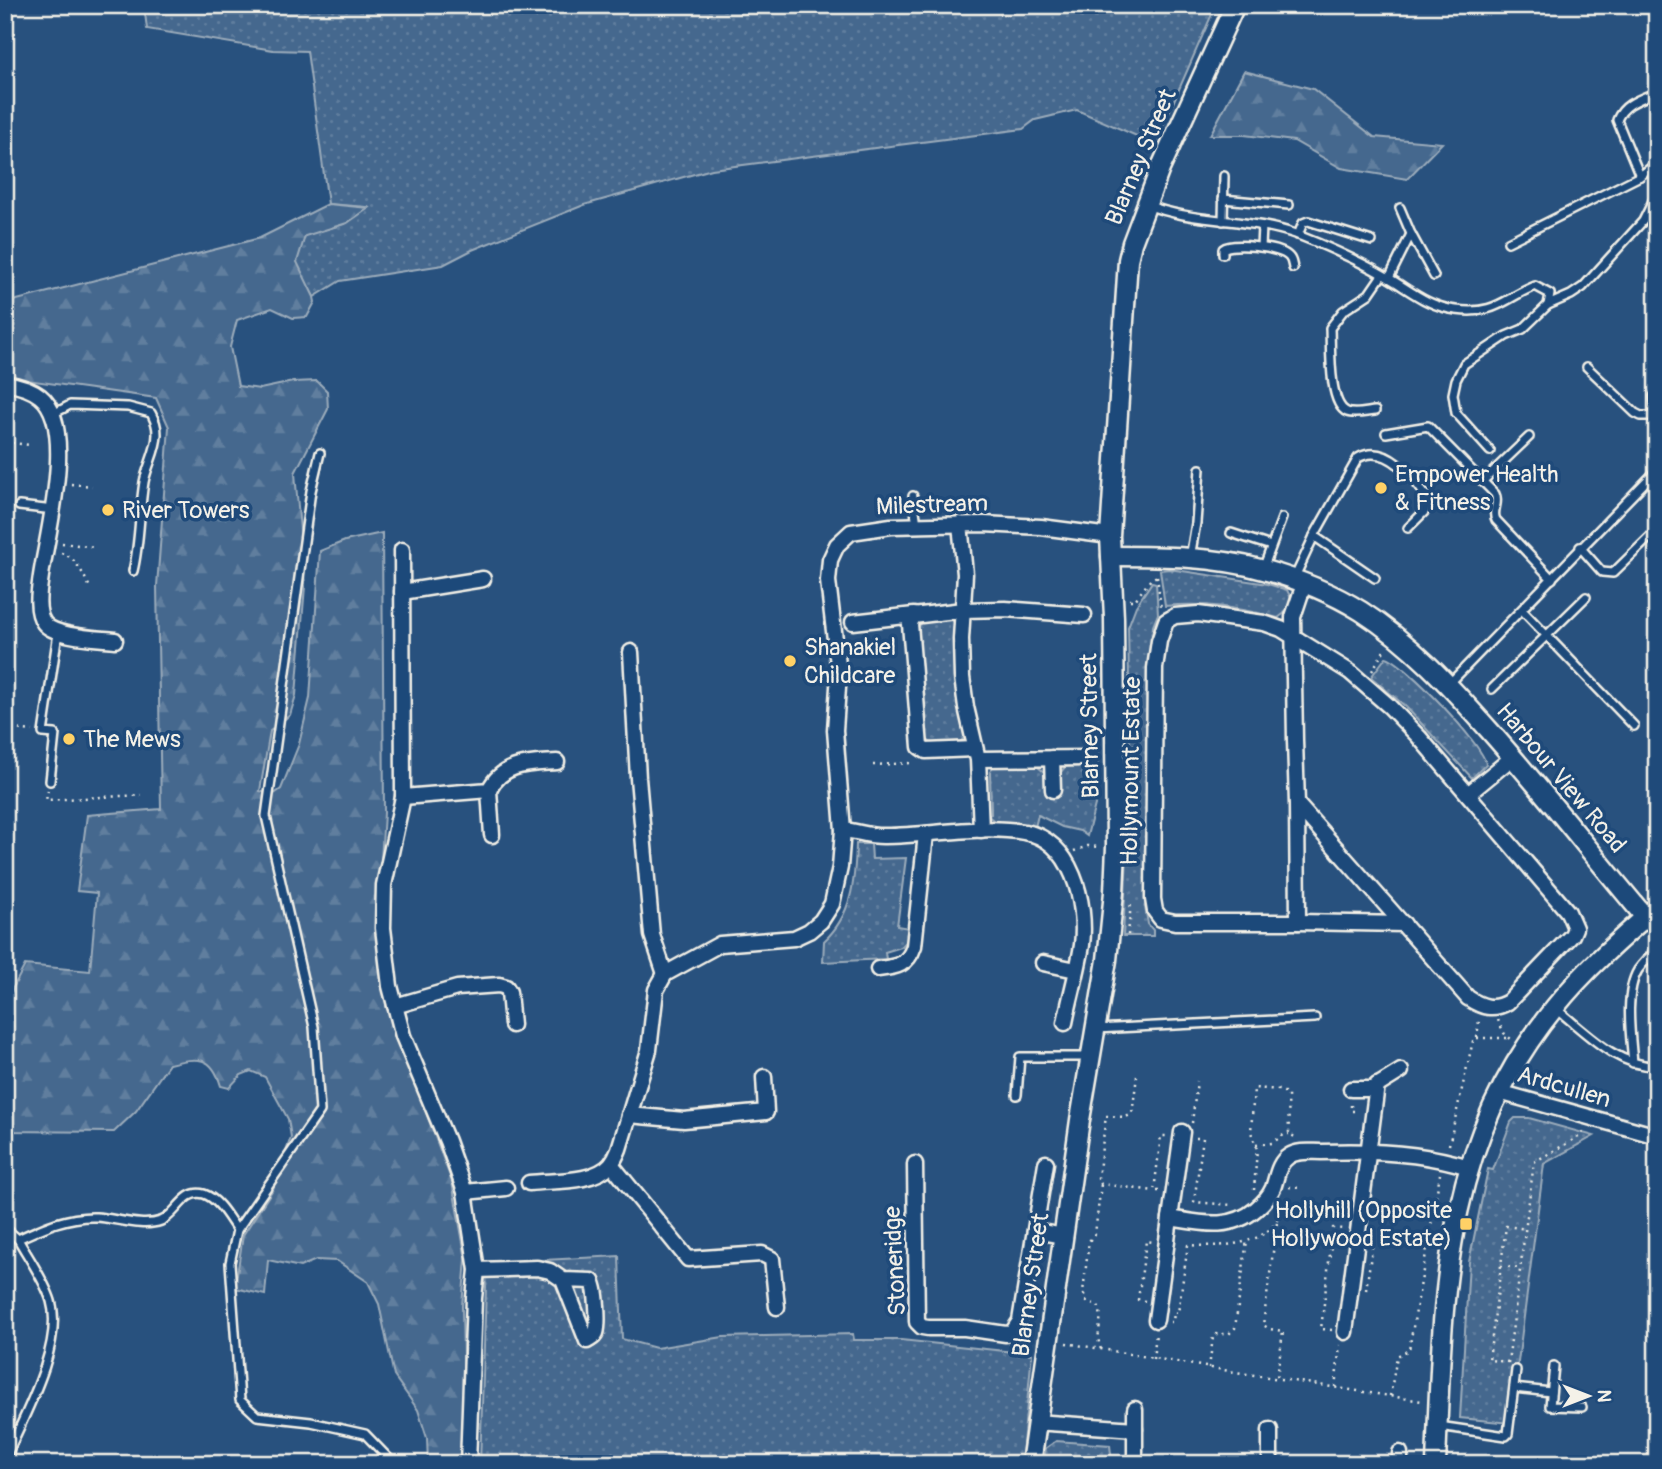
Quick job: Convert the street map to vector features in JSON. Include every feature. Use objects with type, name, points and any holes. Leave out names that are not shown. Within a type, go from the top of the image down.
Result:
[{"type":"street","name":"Blarney Street","points":[[1031,1461],[1111,926],[1116,847],[1110,536],[1127,274],[1132,243],[1165,157],[1235,5]]},
{"type":"street","points":[[5,383],[41,397],[53,414],[59,445],[39,596],[40,616],[44,623],[58,632],[115,640]]},
{"type":"street","points":[[960,524],[965,575],[962,677],[977,754],[981,830]]},
{"type":"street","name":"Milestream","points":[[665,974],[720,944],[794,938],[821,921],[835,894],[843,830],[835,730],[839,673],[828,581],[830,560],[837,545],[851,533],[891,526],[918,525],[1041,527],[1110,536]]},
{"type":"street","points":[[402,550],[403,797],[382,899],[386,964],[403,1036],[465,1192],[477,1270],[468,1464]]},
{"type":"street","name":"Harbour View Road","points":[[1111,556],[1190,559],[1263,570],[1299,582],[1362,612],[1402,641],[1448,684],[1651,912],[1579,979],[1554,1007],[1521,1053],[1499,1092],[1469,1167],[1449,1257],[1436,1464]]},
{"type":"street","points":[[402,592],[483,579]]},
{"type":"street","points":[[1297,922],[1293,617],[1299,582]]},
{"type":"street","points":[[853,622],[963,610],[1028,610],[1084,615]]},
{"type":"street","points":[[1166,621],[1175,616],[1198,614],[1264,623],[1281,629],[1336,662],[1403,721],[1468,794],[1568,912],[1574,922],[1572,935],[1516,995],[1501,1006],[1481,1006],[1468,998],[1297,804]]},
{"type":"street","points":[[914,615],[910,624],[920,747],[926,751],[1052,758],[1090,763]]},
{"type":"street","name":"Hollymount Estate","points":[[1166,621],[1156,655],[1155,714],[1153,899],[1155,911],[1161,919],[1169,922],[1404,924]]},
{"type":"street","points":[[529,1183],[585,1177],[600,1172],[611,1164],[619,1149],[649,1050],[656,990],[665,974],[652,935],[638,778],[631,652]]},
{"type":"street","points":[[1468,794],[1513,757]]},
{"type":"street","points":[[1052,758],[1053,790]]},
{"type":"street","points":[[492,835],[489,790],[497,778],[506,769],[557,762]]},
{"type":"street","points":[[403,797],[489,790]]},
{"type":"street","points":[[843,830],[881,836],[981,830],[1028,832],[1051,844],[1070,868],[1079,902],[1082,943],[1065,1023]]},
{"type":"street","points":[[878,969],[898,967],[912,955],[926,834]]},
{"type":"street","points":[[1043,962],[1076,970]]},
{"type":"street","points":[[395,1006],[457,988],[506,986],[512,1025]]},
{"type":"street","points":[[1351,1089],[1372,1089],[1401,1071]]},
{"type":"street","points":[[629,1115],[684,1119],[766,1112],[764,1077]]},
{"type":"street","points":[[1343,1338],[1377,1086]]},
{"type":"street","name":"Ardcullen","points":[[1499,1092],[1657,1136]]},
{"type":"street","points":[[1157,1320],[1170,1219],[1189,1135]]},
{"type":"street","points":[[1170,1219],[1229,1224],[1254,1211],[1268,1198],[1281,1164],[1292,1154],[1369,1150],[1454,1162],[1469,1167]]},
{"type":"street","name":"Stoneridge","points":[[915,1164],[917,1322],[922,1327],[965,1328],[1006,1334],[1012,1333],[1020,1321],[1046,1163]]},
{"type":"street","points":[[611,1164],[688,1259],[762,1254],[772,1259],[777,1307]]},
{"type":"street","points":[[465,1192],[506,1188]]},
{"type":"street","points":[[1035,1231],[1064,1236]]},
{"type":"street","points":[[477,1270],[537,1268],[563,1280]]},
{"type":"street","points":[[1135,1409],[1135,1464]]},
{"type":"street","points":[[1035,1422],[1135,1429]]},
{"type":"street","points":[[1270,1430],[1270,1464]]},
{"type":"lane","points":[[1640,176],[1617,120],[1631,103],[1657,92]]},
{"type":"lane","points":[[1508,242],[1640,176],[1657,163]]},
{"type":"lane","points":[[1223,220],[1224,176]]},
{"type":"lane","points":[[1490,451],[1456,413],[1453,394],[1464,364],[1506,336],[1523,329],[1548,305],[1583,287],[1643,220],[1657,193]]},
{"type":"lane","points":[[1223,199],[1289,205]]},
{"type":"lane","points":[[1146,205],[1179,216],[1262,226],[1298,235],[1386,277],[1424,300],[1456,310],[1488,309],[1535,286],[1550,294],[1548,305]]},
{"type":"lane","points":[[1399,208],[1434,276]]},
{"type":"lane","points":[[1298,235],[1303,223],[1308,221],[1372,241]]},
{"type":"lane","points":[[1261,247],[1262,226]]},
{"type":"lane","points":[[1374,411],[1350,413],[1337,401],[1333,385],[1330,328],[1343,310],[1369,294],[1386,277],[1411,234]]},
{"type":"lane","points":[[1223,254],[1227,245],[1261,247],[1287,254],[1293,268]]},
{"type":"lane","points":[[1587,367],[1641,416],[1657,417],[1654,397],[1657,391]]},
{"type":"lane","points":[[53,414],[70,405],[128,407],[151,413],[158,437],[145,479],[138,528],[138,552],[133,571]]},
{"type":"lane","points":[[1386,433],[1428,426],[1497,498],[1494,512],[1496,520],[1552,579]]},
{"type":"lane","points":[[1483,481],[1529,437]]},
{"type":"lane","points":[[320,453],[311,491],[266,816],[314,1027],[320,1111],[237,1230],[230,1263],[240,1400],[257,1416],[311,1422],[365,1434],[394,1464]]},
{"type":"lane","points":[[1299,582],[1314,536],[1358,458],[1370,453],[1386,455],[1422,490],[1427,498],[1424,510],[1408,528]]},
{"type":"lane","points":[[1190,559],[1200,469]]},
{"type":"lane","points":[[1448,684],[1657,470]]},
{"type":"lane","points":[[913,496],[918,525]]},
{"type":"lane","points":[[19,506],[45,509]]},
{"type":"lane","points":[[1263,570],[1282,518]]},
{"type":"lane","points":[[1580,547],[1602,572],[1613,573],[1657,530]]},
{"type":"lane","points":[[1231,533],[1272,546]]},
{"type":"lane","points":[[1314,536],[1375,578]]},
{"type":"lane","points":[[1492,690],[1586,597]]},
{"type":"lane","points":[[1522,610],[1546,638],[1634,726]]},
{"type":"lane","points":[[50,781],[55,734],[43,733],[58,632]]},
{"type":"lane","points":[[1633,1063],[1630,1005],[1634,979],[1638,970],[1657,950]]},
{"type":"lane","points":[[1554,1007],[1603,1047],[1633,1063],[1657,1066]]},
{"type":"lane","points":[[1096,1029],[1315,1018]]},
{"type":"lane","points":[[1017,1095],[1020,1057],[1091,1057]]},
{"type":"lane","points":[[18,1239],[68,1219],[94,1217],[159,1222],[171,1216],[180,1203],[193,1194],[204,1194],[217,1204],[237,1230]]},
{"type":"lane","points":[[5,1228],[18,1239],[51,1301],[53,1325],[49,1356],[5,1459]]},
{"type":"lane","points":[[1553,1366],[1550,1406],[1582,1408]]},
{"type":"lane","points":[[1438,1426],[1506,1436],[1516,1370]]},
{"type":"lane","points":[[1514,1388],[1551,1392]]},
{"type":"path","points":[[5,442],[29,445]]},
{"type":"path","points":[[56,482],[92,486]]},
{"type":"path","points":[[68,544],[94,547]]},
{"type":"path","points":[[66,554],[73,559],[92,589]]},
{"type":"path","points":[[1156,556],[1162,611],[1166,621]]},
{"type":"path","points":[[1113,601],[1135,600],[1151,579],[1157,576]]},
{"type":"path","points":[[1364,684],[1385,648],[1393,652]]},
{"type":"path","points":[[1133,831],[1135,727],[1137,723],[1155,714]]},
{"type":"path","points":[[5,728],[43,733]]},
{"type":"path","points":[[873,765],[911,763],[911,760]]},
{"type":"path","points":[[1090,763],[1093,795],[1101,796]]},
{"type":"path","points":[[50,781],[46,800],[141,795]]},
{"type":"path","points":[[1061,855],[1088,846],[1116,847]]},
{"type":"path","points":[[1128,935],[1131,896]]},
{"type":"path","points":[[1495,1016],[1514,1042]]},
{"type":"path","points":[[1449,1145],[1479,1023]]},
{"type":"path","points":[[1477,1038],[1509,1038]]},
{"type":"path","points":[[1101,1349],[1098,1340],[1101,1311],[1098,1305],[1087,1302],[1083,1292],[1089,1241],[1095,1234],[1101,1184],[1098,1175],[1106,1116],[1126,1118],[1132,1115],[1137,1076]]},
{"type":"path","points":[[1189,1135],[1197,1081]]},
{"type":"path","points":[[1253,1193],[1256,1145],[1251,1132],[1254,1088],[1276,1089],[1288,1094],[1289,1134]]},
{"type":"path","points":[[1351,1111],[1363,1111]]},
{"type":"path","points":[[1507,1369],[1534,1162],[1582,1135],[1584,1127]]},
{"type":"path","points":[[1154,1191],[1161,1136],[1176,1137],[1176,1132],[1203,1139],[1194,1202],[1232,1205]]},
{"type":"path","points":[[1256,1145],[1272,1143],[1285,1134],[1301,1139]]},
{"type":"path","points":[[1390,1396],[1397,1356],[1409,1350],[1440,1174]]},
{"type":"path","points":[[1101,1184],[1160,1192]]},
{"type":"path","points":[[1286,1186],[1300,1188]]},
{"type":"path","points":[[1277,1379],[1283,1331],[1263,1325],[1277,1220],[1283,1199]]},
{"type":"path","points":[[1153,1242],[1146,1241],[1138,1300],[1152,1301],[1152,1320],[1173,1322],[1174,1312],[1178,1313],[1188,1245],[1217,1247],[1247,1240],[1269,1229],[1277,1220]]},
{"type":"path","points":[[1508,1362],[1489,1360],[1506,1226],[1526,1229]]},
{"type":"path","points":[[1209,1368],[1213,1337],[1216,1334],[1229,1334],[1235,1328],[1247,1240]]},
{"type":"path","points":[[1501,1266],[1520,1268]]},
{"type":"path","points":[[1153,1359],[1157,1320]]},
{"type":"path","points":[[1335,1388],[1343,1338]]},
{"type":"path","points":[[1061,1342],[1153,1359],[1439,1403]]},
{"type":"green space","points":[[144,5],[1216,5],[1155,144],[1077,110],[1035,120],[1023,129],[712,169],[584,205],[472,250],[443,265],[340,281],[314,297],[296,263],[305,235],[347,223],[367,207],[328,204],[307,51],[273,50],[147,29]]},
{"type":"green space","points":[[1244,71],[1313,89],[1374,137],[1442,143],[1407,179],[1341,168],[1294,141],[1244,135],[1210,135]]},
{"type":"green space","points":[[328,204],[369,208],[347,223],[305,236],[297,262],[315,302],[307,317],[293,318],[272,308],[237,320],[230,347],[238,386],[260,389],[293,382],[317,381],[327,391],[328,409],[295,473],[305,586],[296,695],[290,715],[270,731],[260,791],[273,795],[281,789],[299,744],[310,698],[320,551],[345,541],[382,533],[384,813],[377,925],[380,961],[387,1001],[398,1038],[452,1182],[466,1259],[462,1306],[464,1405],[461,1464],[428,1464],[427,1438],[418,1410],[394,1376],[379,1304],[368,1282],[337,1261],[316,1260],[300,1267],[268,1260],[265,1295],[235,1288],[243,1235],[273,1189],[291,1137],[288,1119],[265,1077],[251,1071],[241,1075],[229,1088],[221,1086],[213,1069],[202,1061],[169,1064],[136,1111],[114,1132],[5,1131],[5,1003],[25,965],[90,971],[97,893],[77,891],[87,815],[161,809],[157,586],[169,427],[156,398],[5,377],[5,303],[260,238]]},
{"type":"green space","points":[[1169,569],[1268,584],[1287,590],[1291,598],[1286,612],[1278,618],[1222,607],[1165,606],[1160,570]]},
{"type":"green space","points":[[1152,582],[1156,583],[1158,614],[1153,626],[1149,681],[1145,907],[1153,936],[1123,936],[1130,736],[1128,627],[1136,606]]},
{"type":"green space","points":[[949,618],[955,623],[956,679],[965,736],[960,743],[933,744],[926,739],[917,628],[923,621]]},
{"type":"green space","points":[[1386,657],[1425,688],[1482,754],[1486,764],[1472,778],[1406,707],[1371,677]]},
{"type":"green space","points":[[1089,729],[1097,729],[1098,793],[1087,836],[1038,815],[1035,827],[1003,824],[988,815],[991,814],[990,772],[993,765],[1037,766],[1045,773],[1046,790],[1059,790],[1060,773],[1065,767],[1093,764]]},
{"type":"green space","points":[[856,844],[871,844],[872,859],[906,858],[897,926],[909,928],[907,941],[901,947],[885,952],[886,959],[823,962],[824,941],[841,920],[850,897]]},
{"type":"green space","points":[[1515,1118],[1529,1118],[1594,1136],[1544,1164],[1510,1423],[1460,1418],[1469,1262],[1488,1169],[1493,1170],[1511,1122]]},
{"type":"green space","points":[[619,1256],[622,1339],[656,1348],[723,1337],[853,1334],[854,1340],[901,1340],[1032,1354],[1021,1464],[480,1464],[486,1287],[484,1263]]},
{"type":"green space","points":[[1056,1441],[1110,1445],[1112,1464],[1043,1464],[1046,1448]]},
{"type":"place","name":"Empower Health & Fitness","points":[[1381,488]]},
{"type":"place","name":"River Towers","points":[[108,510]]},
{"type":"place","name":"Shanakiel Childcare","points":[[790,661]]},
{"type":"place","name":"The Mews","points":[[69,739]]},
{"type":"place","name":"Hollyhill (Opposite Hollywood Estate)","points":[[1466,1224]]}]
